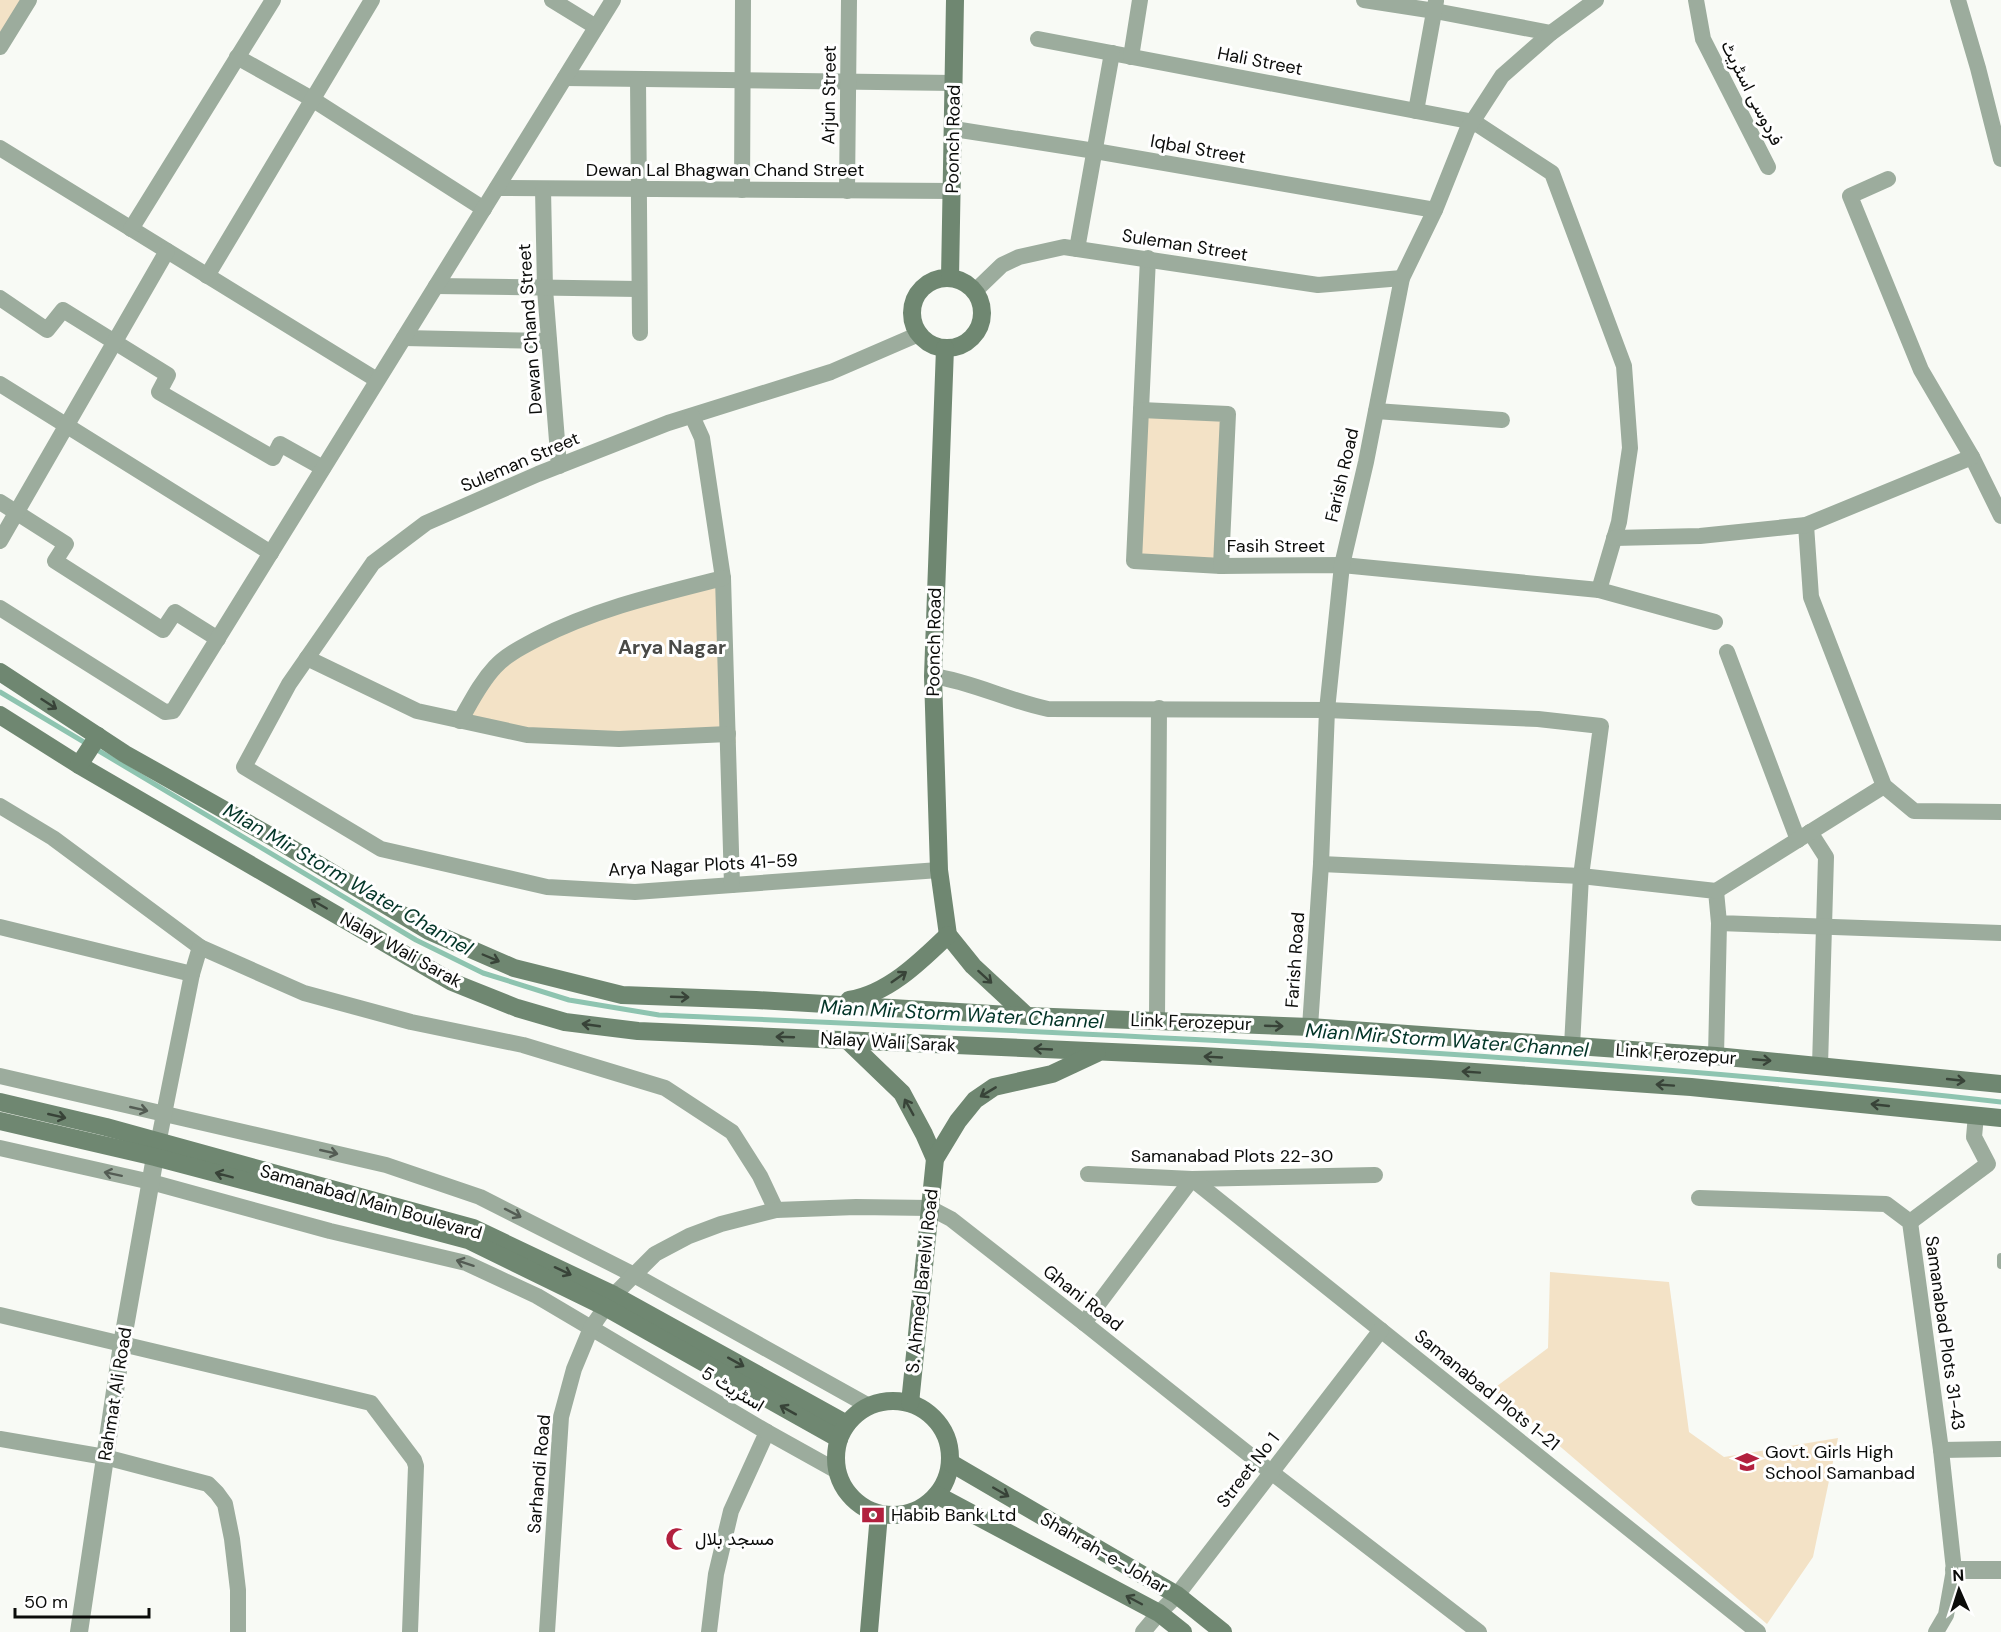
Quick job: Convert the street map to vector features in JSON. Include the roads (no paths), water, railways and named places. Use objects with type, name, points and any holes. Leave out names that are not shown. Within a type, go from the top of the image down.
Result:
[{"type":"main road","name":"Poonch Road","points":[[950,278],[954,129],[954,0]]},
{"type":"main road","points":[[950,278],[968,285],[975,291],[981,303],[982,317],[978,330],[970,340],[958,347],[945,348],[926,341],[919,334],[912,313],[914,301],[928,283],[950,278]]},
{"type":"main road","name":"Poonch Road","points":[[945,348],[933,676],[939,870],[948,935]]},
{"type":"main road","name":"Nalay Wali Sarak","points":[[0,672],[125,754],[274,838],[429,931],[514,968],[622,995],[825,1003],[1027,1016]]},
{"type":"main road","name":"Nalay Wali Sarak","points":[[0,715],[80,765],[452,982],[517,1008],[565,1022],[638,1031],[1101,1051]]},
{"type":"main road","points":[[80,765],[98,736]]},
{"type":"main road","points":[[825,1003],[859,999],[892,982],[922,961],[948,935],[973,966],[1027,1016]]},
{"type":"main road","name":"Link Ferozepur","points":[[1027,1016],[1310,1027],[1697,1054],[2001,1084]]},
{"type":"main road","name":"S. Ahmed Barelvi Road","points":[[848,1040],[902,1093],[935,1159]]},
{"type":"main road","name":"Link Ferozepur","points":[[1101,1051],[1418,1068],[1691,1087],[2001,1118]]},
{"type":"main road","name":"S. Ahmed Barelvi Road","points":[[910,1403],[935,1159],[958,1120],[975,1100],[994,1087],[1052,1074],[1101,1051]]},
{"type":"main road","points":[[1691,1087],[1697,1054]]},
{"type":"main road","name":"Samanabad Main Boulevard","points":[[0,1102],[106,1127],[157,1149]]},
{"type":"main road","name":"Samanabad Main Boulevard","points":[[0,1120],[157,1149],[452,1234],[610,1301],[843,1431]]},
{"type":"main road","points":[[882,1402],[910,1403],[927,1412],[941,1426],[949,1443],[951,1463],[946,1480],[937,1495],[925,1506],[910,1513],[879,1514],[860,1505],[846,1490],[837,1472],[836,1455],[843,1431],[857,1414],[869,1406],[882,1402]]},
{"type":"main road","name":"Shahrah-e-Johar","points":[[951,1463],[1177,1595],[1222,1632]]},
{"type":"main road","name":"Shahrah-e-Johar","points":[[937,1495],[1159,1613],[1183,1632]]},
{"type":"main road","points":[[869,1632],[879,1514]]},
{"type":"street","points":[[0,47],[29,0]]},
{"type":"street","points":[[131,228],[273,0]]},
{"type":"street","points":[[207,276],[372,0]]},
{"type":"street","points":[[552,0],[596,27]]},
{"type":"street","points":[[0,608],[165,712],[173,711],[613,0]]},
{"type":"street","points":[[742,190],[743,0]]},
{"type":"street","name":"Arjun Street","points":[[847,191],[849,0]]},
{"type":"street","points":[[1131,57],[1140,0]]},
{"type":"street","points":[[1364,0],[1436,5],[1551,33]]},
{"type":"street","name":"Farish Road","points":[[1310,1027],[1321,864],[1327,710],[1342,565],[1402,278],[1435,210],[1467,130],[1502,76],[1551,33],[1596,0]]},
{"type":"street","name":"فردوسی اسٹریٹ","points":[[1696,0],[1706,47],[1768,167]]},
{"type":"street","points":[[1958,0],[2001,159]]},
{"type":"street","points":[[1416,111],[1436,5]]},
{"type":"street","name":"Hali Street","points":[[1038,39],[1474,122]]},
{"type":"street","points":[[1077,249],[1112,53]]},
{"type":"street","points":[[237,57],[312,99],[484,208]]},
{"type":"street","points":[[565,78],[954,83]]},
{"type":"street","points":[[638,79],[640,333]]},
{"type":"street","points":[[1474,122],[1552,173],[1624,366],[1630,448],[1619,522],[1599,590]]},
{"type":"street","name":"Iqbal Street","points":[[954,129],[1435,210]]},
{"type":"street","points":[[0,148],[377,381]]},
{"type":"street","points":[[1888,179],[1850,196],[1921,370],[1972,457],[2001,516]]},
{"type":"street","name":"Dewan Lal Bhagwan Chand Street","points":[[496,188],[953,191]]},
{"type":"street","name":"Dewan Chand Street","points":[[543,189],[545,289],[559,466]]},
{"type":"street","name":"Suleman Street","points":[[975,291],[1002,265],[1018,257],[1064,247],[1318,285],[1402,278]]},
{"type":"street","points":[[0,541],[167,251]]},
{"type":"street","name":"Fasih Street","points":[[1148,258],[1134,561],[1221,566],[1342,565],[1599,590],[1714,622]]},
{"type":"street","points":[[436,286],[638,289]]},
{"type":"street","points":[[0,298],[47,330],[63,310],[168,375],[159,392],[273,458],[280,444],[323,468]]},
{"type":"street","name":"Suleman Street","points":[[244,767],[289,684],[373,563],[426,523],[559,466],[668,423],[831,372],[919,334]]},
{"type":"street","points":[[404,338],[549,341]]},
{"type":"street","points":[[0,384],[271,553]]},
{"type":"street","points":[[1141,410],[1228,414],[1221,566]]},
{"type":"street","points":[[1376,411],[1502,420]]},
{"type":"street","points":[[692,416],[702,438],[723,578],[732,885]]},
{"type":"street","points":[[1614,538],[1700,536],[1806,525],[1972,457]]},
{"type":"street","points":[[0,502],[66,544],[55,561],[163,630],[175,612],[218,639]]},
{"type":"street","points":[[1806,525],[1811,597],[1884,786],[1914,811],[2001,812]]},
{"type":"street","points":[[460,721],[479,685],[496,665],[521,647],[560,627],[608,610],[653,595],[723,578]]},
{"type":"street","points":[[1727,652],[1804,836],[1826,857],[1820,1066]]},
{"type":"street","points":[[307,658],[417,711],[527,735],[608,739],[728,734]]},
{"type":"street","points":[[933,676],[957,680],[1028,705],[1048,709],[1327,710],[1538,718],[1601,726],[1581,876],[1572,1046]]},
{"type":"street","points":[[1157,1021],[1159,708]]},
{"type":"street","name":"Arya Nagar Plots 41-59","points":[[244,767],[381,849],[547,887],[635,892],[939,870]]},
{"type":"street","points":[[1321,864],[1581,876],[1716,891],[1884,786]]},
{"type":"street","points":[[0,806],[52,838],[200,947],[304,993],[411,1022],[523,1045],[665,1088],[732,1132],[760,1176],[776,1210]]},
{"type":"street","points":[[1716,891],[1719,923],[1716,1056]]},
{"type":"street","points":[[1719,923],[2001,933]]},
{"type":"street","points":[[0,927],[192,974]]},
{"type":"street","points":[[157,1149],[192,974],[200,947]]},
{"type":"street","points":[[0,1076],[386,1165],[480,1197],[634,1275],[869,1406]]},
{"type":"street","points":[[1910,1222],[1988,1164],[1974,1137],[1976,1115]]},
{"type":"street","name":"اسٹریٹ 5","points":[[0,1148],[151,1182],[330,1231],[466,1263],[537,1296],[767,1432],[731,1511],[717,1575],[709,1632]]},
{"type":"street","name":"Rahmat Ali Road","points":[[79,1632],[122,1344],[157,1149]]},
{"type":"street","name":"Samanabad Plots 22-30","points":[[1088,1174],[1192,1179],[1375,1175]]},
{"type":"street","points":[[1084,1323],[1192,1179]]},
{"type":"street","name":"Samanabad Plots 1-21","points":[[1192,1179],[1758,1632]]},
{"type":"street","name":"Samanabad Plots 31-43","points":[[1700,1198],[1886,1204],[1910,1222],[1941,1450],[1954,1570],[1946,1615],[1936,1632]]},
{"type":"street","name":"Ghani Road","points":[[610,1301],[656,1254],[689,1236],[721,1224],[776,1210],[856,1207],[930,1208],[951,1219],[1271,1472],[1479,1632]]},
{"type":"street","name":"Sarhandi Road","points":[[547,1632],[561,1417],[574,1369],[591,1328],[610,1301]]},
{"type":"street","points":[[0,1315],[371,1402],[414,1460],[416,1466],[410,1632]]},
{"type":"street","name":"Street No 1","points":[[1143,1632],[1177,1595],[1381,1330]]},
{"type":"street","points":[[767,1432],[837,1472]]},
{"type":"street","points":[[0,1439],[105,1457],[208,1484],[225,1504],[238,1590],[238,1632]]},
{"type":"street","points":[[1941,1450],[2001,1449]]},
{"type":"street","points":[[1954,1570],[2001,1570]]},
{"type":"lane","points":[[2001,1257],[2001,1265]]},
{"type":"waterway","name":"Mian Mir Storm Water Channel","points":[[0,692],[416,940],[483,973],[569,1000],[659,1015],[1331,1047],[1666,1070],[2001,1102]]},
{"type":"place","name":"Govt. Girls High School Samanbad","points":[[1747,1462]]},
{"type":"place","name":"Habib Bank Ltd","points":[[873,1515]]},
{"type":"place","name":"مسجد بلال","points":[[677,1539]]},
{"type":"district","name":"Arya Nagar","points":[[672,647]]}]
